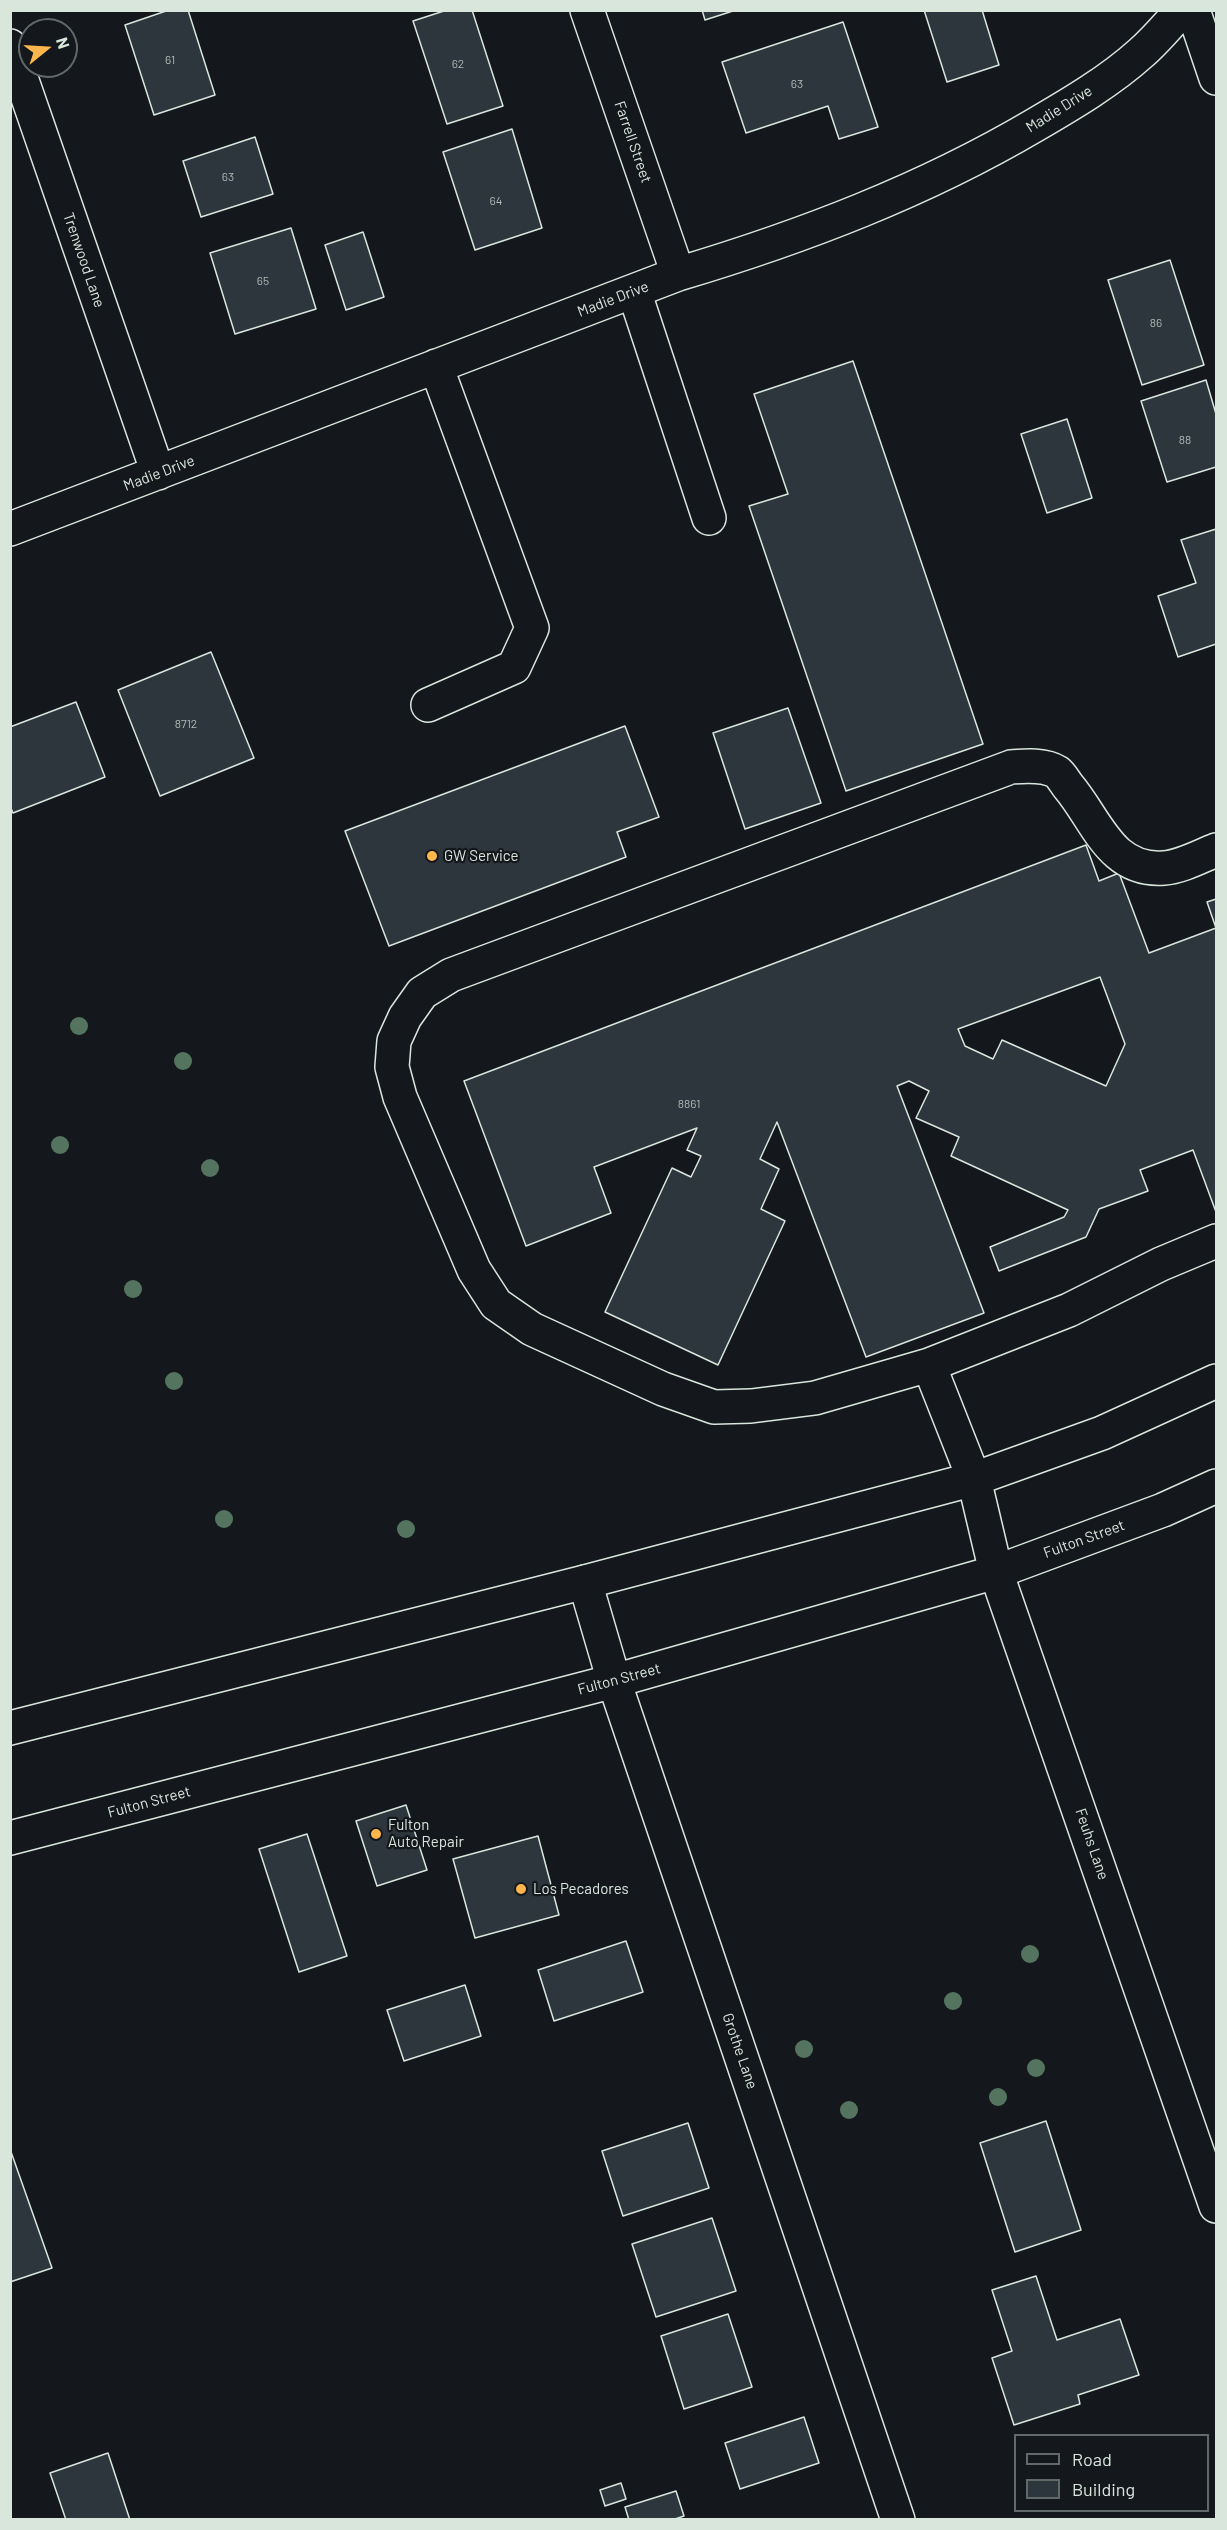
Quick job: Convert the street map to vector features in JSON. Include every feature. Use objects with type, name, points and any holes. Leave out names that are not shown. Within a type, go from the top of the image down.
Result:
[{"type":"street","name":"Farrell Street","points":[[587,10],[678,274]]},
{"type":"street","name":"Madie Drive","points":[[10,529],[678,274],[764,248],[918,187],[988,153],[1069,105],[1141,54],[1182,10]]},
{"type":"street","points":[[1193,10],[1216,78]]},
{"type":"street","name":"Trenwood Lane","points":[[10,46],[158,473]]},
{"type":"street","points":[[634,291],[709,518]]},
{"type":"street","points":[[428,705],[514,667],[532,628],[436,366]]},
{"type":"street","points":[[1216,850],[1165,868],[1137,866],[1116,852],[1098,832],[1077,797],[1056,772],[1035,766],[1011,767],[451,975],[422,993],[405,1017],[394,1041],[392,1066],[400,1097],[474,1270],[496,1304],[532,1329],[663,1389],[714,1407],[751,1406],[815,1398],[929,1365],[1069,1310],[1161,1264],[1216,1241]]},
{"type":"street","name":"Feuhs Lane","points":[[929,1365],[974,1479],[996,1572],[1216,2206]]},
{"type":"street","points":[[10,1728],[585,1582],[974,1479],[1102,1433],[1216,1381]]},
{"type":"street","name":"Fulton Street","points":[[10,1838],[614,1681],[996,1572],[1163,1510],[1216,1486]]},
{"type":"street","name":"Grothe Lane","points":[[585,1582],[614,1681],[898,2520]]},
{"type":"building","points":[[169,10],[188,10],[215,95],[154,115],[125,25]]},
{"type":"building","points":[[447,10],[472,10],[503,106],[447,124],[413,21]]},
{"type":"building","points":[[702,10],[736,10],[705,20]]},
{"type":"building","points":[[924,10],[982,10],[999,65],[947,82]]},
{"type":"building","points":[[843,22],[878,127],[839,139],[828,106],[746,133],[722,62]]},
{"type":"building","points":[[512,129],[542,228],[475,250],[443,152]]},
{"type":"building","points":[[255,137],[273,194],[201,217],[183,161]]},
{"type":"building","points":[[291,228],[316,309],[235,334],[210,253]]},
{"type":"building","points":[[363,232],[384,297],[346,310],[325,245]]},
{"type":"building","points":[[1170,260],[1204,365],[1142,385],[1108,280]]},
{"type":"building","points":[[853,361],[983,744],[846,791],[749,506],[788,494],[754,394]]},
{"type":"building","points":[[1206,380],[1216,414],[1216,467],[1167,482],[1141,401]]},
{"type":"building","points":[[1067,419],[1092,498],[1047,513],[1021,434]]},
{"type":"building","points":[[1216,529],[1216,644],[1178,657],[1158,596],[1196,583],[1181,540]]},
{"type":"building","points":[[211,652],[254,758],[160,796],[118,690]]},
{"type":"building","points":[[76,702],[105,777],[13,813],[10,806],[10,727]]},
{"type":"building","points":[[788,708],[821,803],[745,829],[713,733]]},
{"type":"building","points":[[625,726],[659,817],[617,832],[626,857],[389,946],[345,831]]},
{"type":"building","points":[[1086,845],[1099,881],[1119,873],[1149,953],[1216,928],[1216,1212],[1193,1150],[1140,1170],[1148,1191],[1099,1209],[1086,1237],[999,1271],[990,1247],[1064,1217],[1068,1210],[951,1156],[959,1137],[916,1118],[929,1091],[909,1081],[897,1086],[984,1313],[866,1357],[777,1122],[760,1159],[779,1169],[761,1209],[785,1221],[718,1365],[605,1312],[672,1168],[691,1177],[701,1156],[687,1150],[697,1128],[594,1167],[611,1213],[526,1246],[464,1081]],"holes":[[[1100,977],[1125,1044],[1106,1086],[1002,1040],[993,1059],[965,1046],[958,1029]]]},
{"type":"building","points":[[1216,899],[1216,928],[1207,902]]},
{"type":"building","points":[[406,1805],[427,1870],[377,1886],[356,1821]]},
{"type":"building","points":[[307,1834],[347,1956],[299,1972],[259,1849]]},
{"type":"building","points":[[538,1836],[559,1915],[475,1938],[453,1859]]},
{"type":"building","points":[[626,1941],[643,1992],[554,2021],[538,1970]]},
{"type":"building","points":[[465,1985],[481,2036],[404,2061],[387,2010]]},
{"type":"building","points":[[1046,2121],[1081,2230],[1015,2252],[980,2143]]},
{"type":"building","points":[[688,2123],[709,2188],[623,2216],[602,2151]]},
{"type":"building","points":[[10,2149],[52,2268],[10,2282]]},
{"type":"building","points":[[712,2218],[736,2291],[656,2317],[632,2244]]},
{"type":"building","points":[[1036,2276],[1057,2340],[1120,2319],[1139,2375],[1078,2395],[1080,2404],[1014,2425],[992,2358],[1012,2351],[992,2290]]},
{"type":"building","points":[[728,2314],[752,2387],[684,2409],[661,2336]]},
{"type":"building","points":[[804,2417],[819,2463],[740,2489],[725,2443]]},
{"type":"building","points":[[108,2453],[130,2520],[66,2520],[50,2473]]},
{"type":"building","points":[[621,2483],[626,2499],[605,2506],[600,2490]]},
{"type":"building","points":[[676,2491],[684,2516],[672,2520],[629,2520],[625,2507]]},
{"type":"place","name":"GW Service","points":[[432,856]]},
{"type":"place","name":"Fulton Auto Repair","points":[[376,1834]]},
{"type":"place","name":"Los Pecadores","points":[[521,1889]]}]
